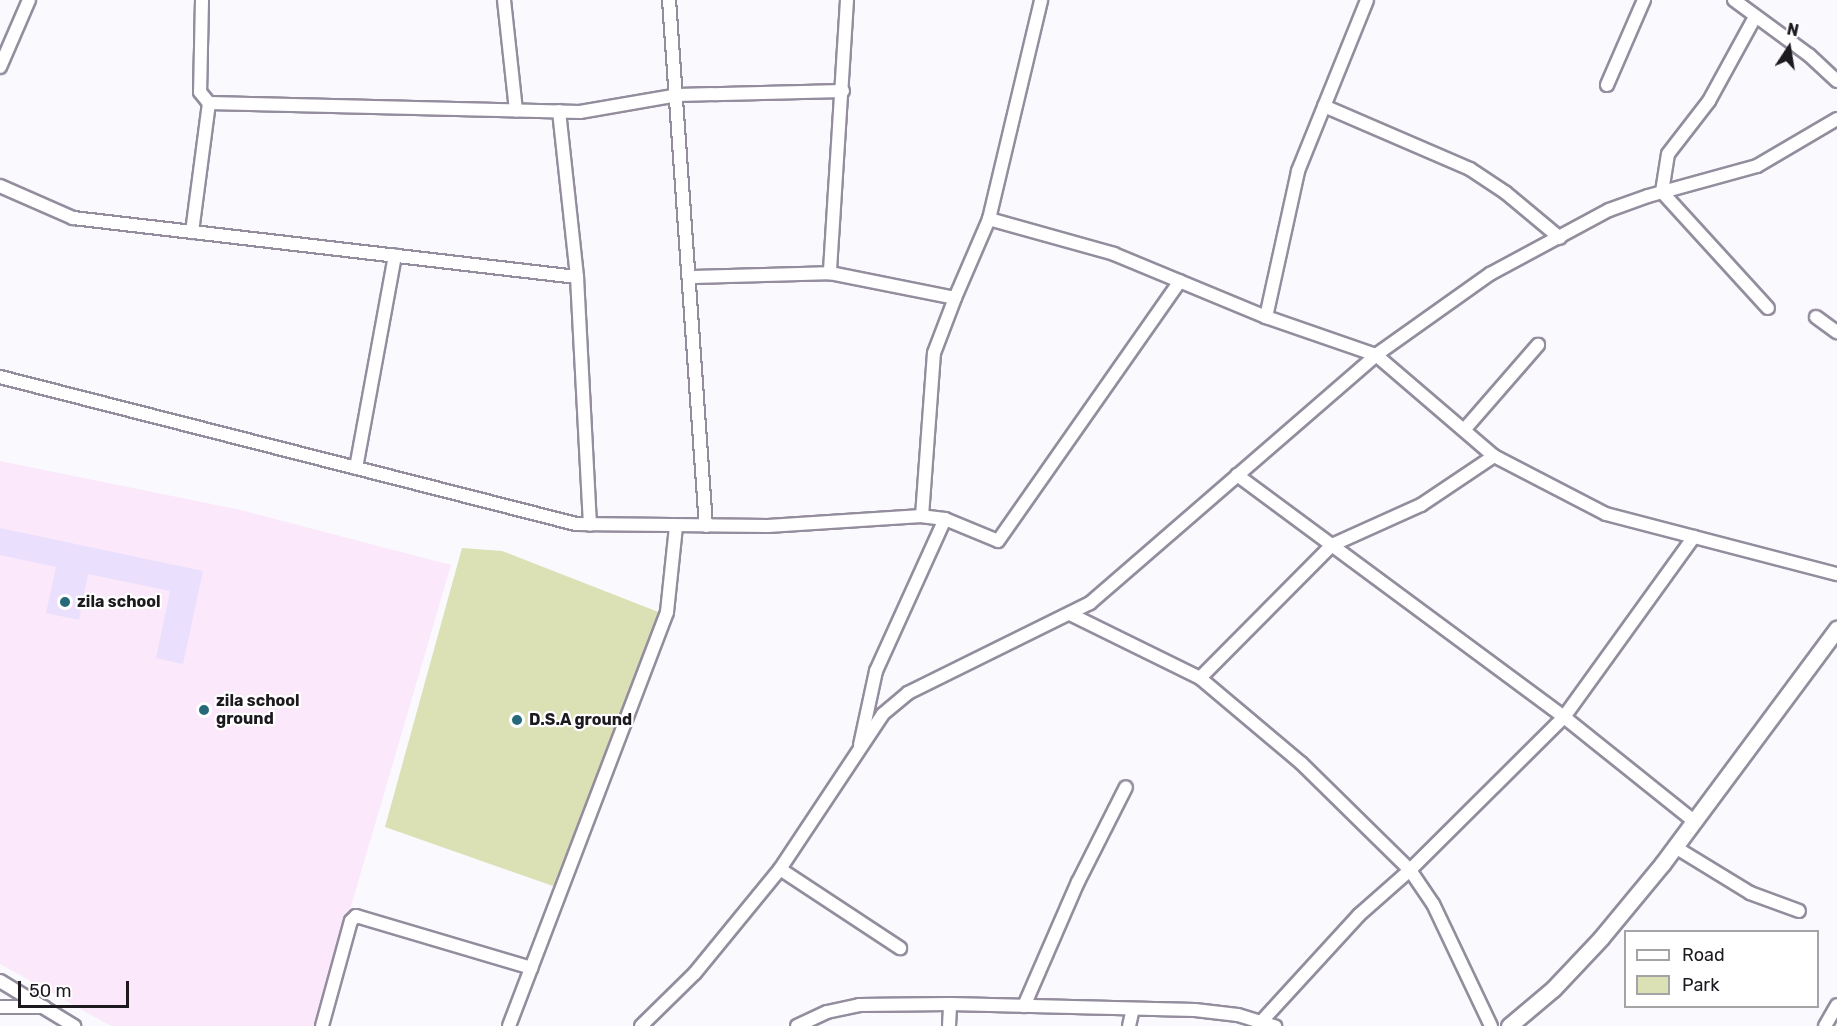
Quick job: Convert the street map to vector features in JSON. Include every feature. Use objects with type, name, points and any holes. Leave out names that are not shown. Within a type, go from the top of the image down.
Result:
[{"type":"street","points":[[0,67],[29,0]]},
{"type":"street","points":[[192,232],[209,103],[200,92],[202,0]]},
{"type":"street","points":[[504,0],[516,110]]},
{"type":"street","points":[[669,0],[678,94],[706,526]]},
{"type":"street","points":[[830,273],[847,0]]},
{"type":"street","points":[[922,516],[934,353],[989,219],[1041,0]]},
{"type":"street","points":[[1266,317],[1298,171],[1367,0]]},
{"type":"street","points":[[1607,85],[1644,0]]},
{"type":"street","points":[[1734,0],[1752,10],[1809,55],[1837,81]]},
{"type":"street","points":[[1662,192],[1668,154],[1709,101],[1752,10]]},
{"type":"street","points":[[209,103],[580,112],[678,94],[843,91]]},
{"type":"street","points":[[1324,106],[1470,169],[1506,193],[1560,238]]},
{"type":"street","points":[[560,111],[577,277],[590,525]]},
{"type":"street","points":[[641,1026],[695,973],[780,869],[883,714],[908,693],[1090,603],[1376,355],[1467,289],[1609,210],[1662,192],[1757,166],[1837,120]]},
{"type":"street","points":[[0,186],[73,218],[577,277]]},
{"type":"street","points":[[1662,192],[1768,308]]},
{"type":"street","points":[[989,219],[1114,254],[1266,317],[1376,355],[1494,456],[1606,514],[1837,573]]},
{"type":"street","points":[[356,468],[395,256]]},
{"type":"street","points":[[690,277],[830,273],[955,298]]},
{"type":"street","points":[[0,377],[590,525],[768,526],[922,516],[945,519],[998,541],[1180,281]]},
{"type":"street","points":[[1815,317],[1837,333]]},
{"type":"street","points":[[1464,430],[1538,345]]},
{"type":"street","points":[[1200,678],[1332,545],[1420,505],[1494,456]]},
{"type":"street","points":[[1238,475],[1564,717],[1694,821]]},
{"type":"street","points":[[859,750],[876,671],[945,519]]},
{"type":"street","points":[[509,1026],[667,612],[676,525]]},
{"type":"street","points":[[1261,1022],[1359,915],[1410,870],[1564,717],[1694,537]]},
{"type":"street","points":[[1070,614],[1200,678],[1301,763],[1410,870],[1433,904],[1491,1026]]},
{"type":"street","points":[[1509,1026],[1552,989],[1601,938],[1675,847],[1837,629]]},
{"type":"street","points":[[1024,1006],[1078,882],[1126,787]]},
{"type":"street","points":[[1675,847],[1749,893],[1798,911]]},
{"type":"street","points":[[780,869],[900,948]]},
{"type":"street","points":[[322,1026],[351,921],[356,916],[531,968]]},
{"type":"street","points":[[0,981],[74,1026]]},
{"type":"street","points":[[949,1026],[950,1004]]},
{"type":"street","points":[[797,1026],[827,1012],[860,1005],[950,1004],[1133,1009],[1238,1015],[1275,1026]]},
{"type":"street","points":[[1825,1026],[1837,1005]]},
{"type":"street","points":[[0,1007],[44,1007]]},
{"type":"street","points":[[1129,1026],[1133,1009]]},
{"type":"shaded area","name":"zila school ground","points":[[0,461],[241,510],[451,565],[316,1026],[111,1026],[0,964]]},
{"type":"green space","name":"D.S.A ground","points":[[462,548],[502,551],[661,613],[553,886],[385,827]]},
{"type":"building","name":"zila school","points":[[0,528],[203,571],[183,664],[156,658],[170,591],[88,574],[79,620],[46,613],[56,567],[0,555]]},
{"type":"place","name":"zila school","points":[[65,602]]},
{"type":"place","name":"zila school ground","points":[[204,710]]},
{"type":"place","name":"D.S.A ground","points":[[517,720]]}]
